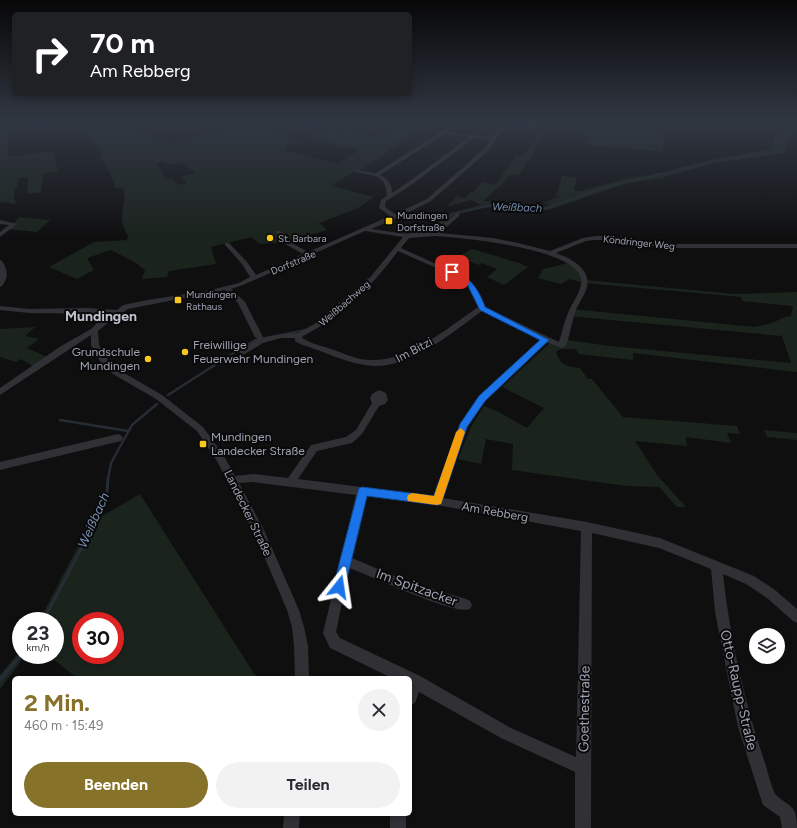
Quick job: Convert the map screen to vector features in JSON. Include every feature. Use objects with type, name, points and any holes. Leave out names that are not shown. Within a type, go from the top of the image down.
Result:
[{"type":"street","points":[[376,175],[396,162]]},
{"type":"street","points":[[395,217],[382,208],[384,200],[412,182],[439,162]]},
{"type":"street","name":"Dorfstraße","points":[[0,392],[64,348],[94,331],[100,324],[118,312],[133,305],[198,295],[227,288],[254,278],[366,230],[429,200],[473,162]]},
{"type":"street","points":[[358,171],[376,175],[388,184],[390,197]]},
{"type":"street","points":[[435,234],[457,215]]},
{"type":"street","points":[[0,222],[14,224],[0,235]]},
{"type":"street","points":[[366,230],[403,236],[435,234],[463,236],[551,252],[569,260],[577,266],[584,276],[584,284],[572,309],[562,346],[545,340],[482,308],[477,296],[465,279],[398,249]]},
{"type":"street","points":[[278,232],[287,237],[287,243],[308,255]]},
{"type":"street","name":"Weißbachweg","points":[[243,352],[260,341],[281,336],[299,335],[319,325],[361,292],[398,249],[403,236]]},
{"type":"street","name":"Köndringer Weg","points":[[551,252],[585,239],[595,238],[612,238],[668,246],[797,246]]},
{"type":"street","points":[[227,244],[245,263],[254,278]]},
{"type":"street","points":[[0,262],[5,272],[5,277],[0,285]]},
{"type":"street","points":[[227,288],[241,302],[259,337]]},
{"type":"street","points":[[0,308],[17,311],[83,310],[118,312]]},
{"type":"street","name":"Im Bitzi","points":[[299,335],[298,339],[303,342],[360,361],[385,363],[401,359],[419,350],[482,308]]},
{"type":"street","name":"Landecker Straße","points":[[94,331],[95,345],[104,361],[116,372],[166,401],[200,429],[221,459],[260,533],[294,610],[301,646],[302,676]]},
{"type":"street","points":[[437,501],[463,426],[482,398],[545,340]]},
{"type":"street","points":[[290,483],[314,448],[348,440],[359,432],[377,402]]},
{"type":"street","points":[[0,466],[118,438]]},
{"type":"street","name":"Am Rebberg","points":[[232,481],[249,478],[437,501],[587,528],[660,543],[750,580],[771,594],[797,617]]},
{"type":"street","name":"Goethestraße","points":[[362,491],[336,600],[330,633],[335,644],[403,676]]},
{"type":"street","name":"Goethestraße","points":[[412,681],[506,733],[583,768],[587,528]]},
{"type":"street","name":"Im Spitzacker","points":[[346,562],[365,568],[393,581],[466,605]]},
{"type":"street","name":"Otto-Raupp-Straße","points":[[716,566],[721,612],[745,727],[769,799],[787,812],[790,828]]},
{"type":"street","points":[[583,768],[583,828]]},
{"type":"street","points":[[291,828],[292,816]]},
{"type":"street","points":[[398,816],[398,828]]},
{"type":"shaded area","points":[[0,162],[56,162],[58,171],[43,174],[41,193],[27,193],[28,177],[19,178],[14,197],[16,204],[0,202]]},
{"type":"shaded area","points":[[103,162],[161,162],[156,163],[166,179],[171,178],[178,185],[187,183],[181,176],[195,173],[182,163],[169,165],[164,162],[329,162],[338,164],[342,162],[374,162],[360,171],[357,170],[331,186],[374,197],[358,208],[319,223],[327,230],[286,242],[259,244],[252,237],[211,247],[216,264],[169,271],[167,277],[142,279],[145,270],[136,263],[111,250],[87,258],[94,270],[77,279],[49,267],[94,242],[127,240],[128,236],[122,222],[124,189],[115,188],[114,181]]},
{"type":"shaded area","points":[[512,162],[528,162],[519,175],[510,175],[483,201],[538,207],[550,205],[543,203],[559,196],[555,194],[558,191],[562,176],[577,178],[574,190],[580,191],[620,180],[664,172],[700,162],[724,162],[662,178],[627,183],[549,210],[533,210],[499,206],[479,209],[454,215],[435,232],[401,234],[413,228],[420,231],[427,227],[432,228],[450,213],[481,205],[471,200],[446,207],[457,196],[465,198],[470,192],[473,193],[482,182],[495,185]]},
{"type":"shaded area","points":[[19,217],[50,220],[37,232],[7,229],[14,224]]},
{"type":"shaded area","points":[[472,249],[528,267],[504,285],[487,277],[497,269],[482,263],[479,265],[463,259],[465,256],[461,255]]},
{"type":"shaded area","points":[[572,262],[584,280],[736,294],[797,292],[797,372],[633,353],[633,360],[579,354],[576,349],[560,349],[556,352],[562,363],[568,366],[580,368],[588,379],[592,379],[623,417],[737,426],[740,434],[727,433],[731,443],[686,437],[687,446],[635,441],[657,475],[686,507],[677,507],[659,487],[626,486],[512,470],[513,444],[486,439],[481,464],[458,459],[471,427],[484,406],[499,412],[527,428],[544,408],[502,387],[552,341],[558,343],[560,339],[610,346],[791,363],[782,336],[568,316],[571,309],[755,327],[791,316],[793,306],[742,301],[741,297],[584,283],[570,279],[561,284],[538,278],[543,269]]},
{"type":"shaded area","points":[[35,327],[25,336],[39,339],[27,348],[47,357],[33,366],[21,359],[16,362],[0,357],[0,329]]},
{"type":"shaded area","points":[[764,430],[797,433],[797,440],[767,437]]},
{"type":"shaded area","points":[[140,494],[256,676],[74,676],[59,664],[64,664],[64,612],[44,612],[87,529],[94,528],[99,518]]},
{"type":"shaded area","points":[[12,661],[12,664],[19,664],[0,689],[0,675]]},
{"type":"waterway","name":"Weißbach","points":[[619,184],[716,162]]},
{"type":"waterway","name":"Weißbach","points":[[405,235],[430,231],[453,214],[496,204],[541,209],[547,208],[619,184]]},
{"type":"waterway","name":"Weißbach","points":[[319,321],[369,279]]},
{"type":"waterway","name":"Weißbach","points":[[227,357],[255,340],[305,330]]},
{"type":"waterway","name":"Weißbach","points":[[222,360],[229,356]]},
{"type":"waterway","name":"Weißbach","points":[[168,395],[221,361]]},
{"type":"waterway","name":"Weißbach","points":[[108,479],[111,463],[132,425],[157,404]]},
{"type":"waterway","points":[[60,420],[128,431]]},
{"type":"waterway","name":"Weißbach","points":[[48,612],[100,513],[107,491],[108,478]]},
{"type":"waterway","name":"Weißbach","points":[[0,680],[13,664]]},
{"type":"slow traffic","points":[[412,498],[437,501],[452,454],[461,432]]},
{"type":"place","name":"Mundingen Dorfstraße","points":[[389,221]]},
{"type":"place","name":"St. Barbara","points":[[270,238]]},
{"type":"place","name":"Mundingen Rathaus","points":[[178,300]]},
{"type":"place","name":"Freiwillige Feuerwehr Mundingen","points":[[185,352]]},
{"type":"place","name":"Grundschule Mundingen","points":[[148,359]]},
{"type":"place","name":"Mundingen Landecker Straße","points":[[203,444]]},
{"type":"district","name":"Mundingen","points":[[101,316]]},
{"type":"route","points":[[339,587],[362,491],[437,501],[452,454],[463,426],[482,398],[545,340],[482,308],[470,285],[465,279],[452,272]]}]
